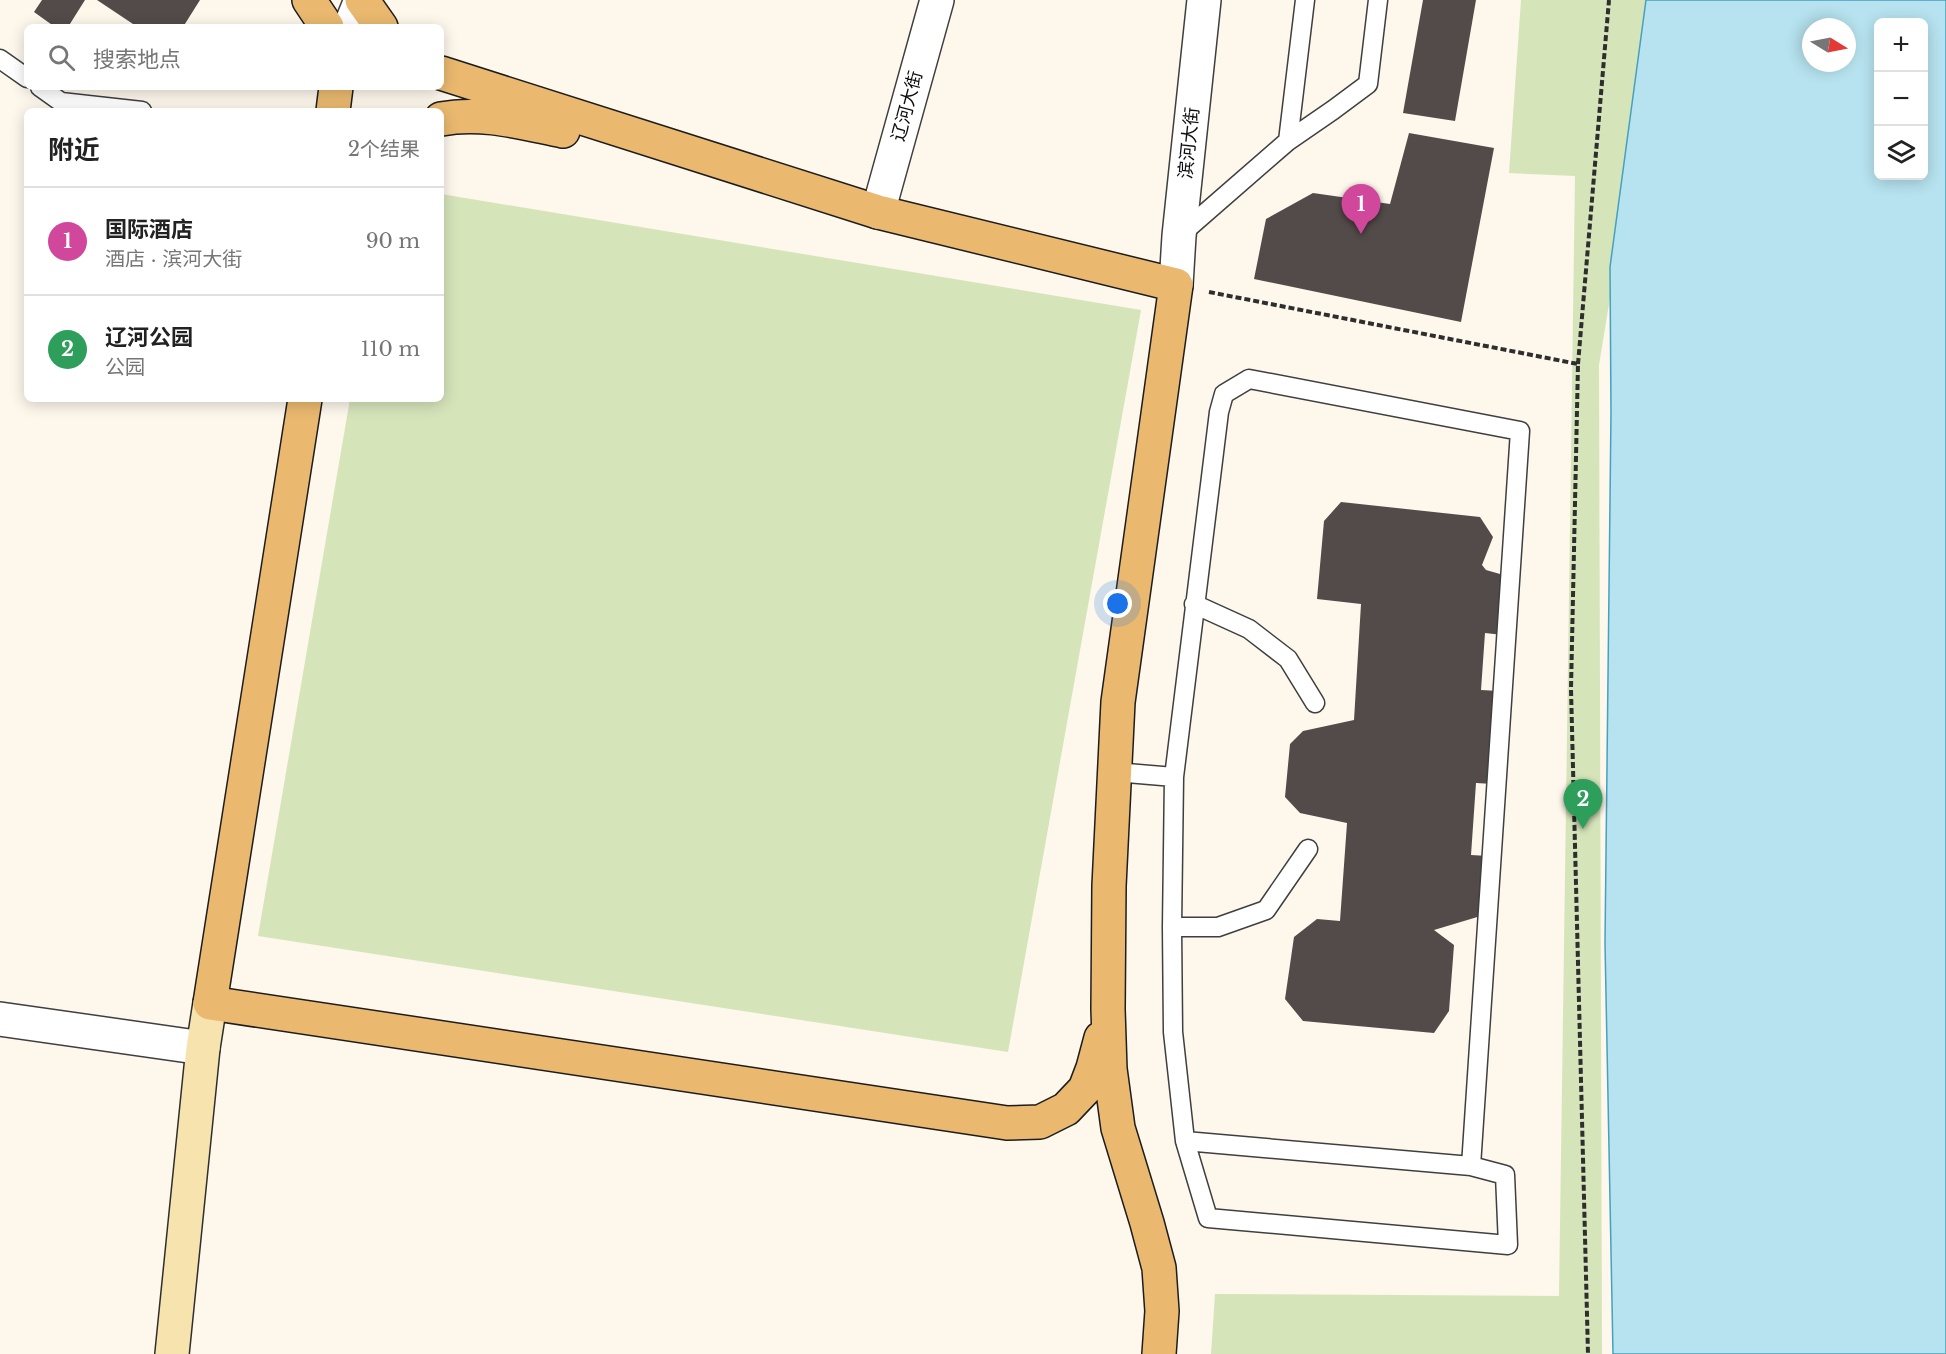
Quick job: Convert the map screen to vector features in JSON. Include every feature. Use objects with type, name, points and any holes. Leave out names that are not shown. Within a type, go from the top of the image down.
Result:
[{"type":"main road","points":[[309,0],[325,24]]},
{"type":"main road","points":[[362,0],[379,24]]},
{"type":"main road","points":[[444,74],[878,212],[1176,285],[1118,702],[1109,886],[1110,1069],[1118,1128],[1148,1223],[1159,1268],[1162,1311],[1159,1354]]},
{"type":"main road","points":[[333,108],[336,90]]},
{"type":"main road","points":[[444,118],[461,115],[492,117],[726,164]]},
{"type":"main road","points":[[172,1354],[203,1048],[305,402]]},
{"type":"main road","points":[[210,1004],[1007,1123],[1040,1122],[1066,1109],[1085,1089],[1094,1068],[1108,1008]]},
{"type":"street","points":[[351,24],[362,0]]},
{"type":"street","name":"辽河大街","points":[[878,212],[936,0]]},
{"type":"street","name":"滨河大街","points":[[1176,285],[1179,236],[1204,0]]},
{"type":"street","points":[[0,1019],[203,1048]]},
{"type":"lane","points":[[1288,141],[1305,0]]},
{"type":"lane","points":[[1179,236],[1288,141],[1368,84],[1378,0]]},
{"type":"lane","points":[[0,59],[24,76]]},
{"type":"lane","points":[[44,90],[62,102],[115,108]]},
{"type":"lane","points":[[1185,1141],[1471,1166],[1505,1175],[1508,1245],[1208,1218],[1185,1141],[1173,1032],[1174,777],[1219,412],[1224,394],[1249,379],[1520,431],[1471,1166]]},
{"type":"lane","points":[[1194,604],[1249,629],[1288,658],[1315,703]]},
{"type":"lane","points":[[1115,772],[1174,777]]},
{"type":"lane","points":[[1172,927],[1218,927],[1266,910],[1308,849]]},
{"type":"path","points":[[1578,364],[1609,0]]},
{"type":"green space","points":[[1521,0],[1659,0],[1599,365],[1602,1354],[1211,1354],[1215,1294],[1559,1296],[1575,176],[1509,173]]},
{"type":"green space","points":[[444,194],[1141,310],[1008,1052],[258,936],[349,402],[444,402]]},
{"type":"water","points":[[1646,0],[1946,0],[1946,1354],[1613,1354],[1605,943],[1611,412],[1610,267]]},
{"type":"building","points":[[42,0],[85,0],[70,24],[51,24],[34,12]]},
{"type":"building","points":[[97,0],[200,0],[185,24],[133,24]]},
{"type":"building","points":[[1423,0],[1476,0],[1455,121],[1403,113]]},
{"type":"building","points":[[1409,133],[1494,148],[1461,322],[1254,279],[1266,219],[1313,193],[1390,204]]},
{"type":"building","points":[[1341,502],[1480,517],[1493,537],[1482,565],[1486,570],[1507,576],[1503,635],[1485,633],[1481,690],[1499,691],[1493,784],[1476,783],[1471,855],[1488,856],[1484,915],[1434,930],[1454,945],[1449,1011],[1434,1033],[1303,1021],[1285,999],[1294,937],[1317,919],[1340,921],[1347,823],[1300,813],[1285,797],[1290,744],[1303,731],[1354,720],[1361,604],[1317,599],[1324,521]]},
{"type":"place","name":"国际酒店","points":[[1361,234]]},
{"type":"place","name":"辽河公园","points":[[1583,829]]}]
